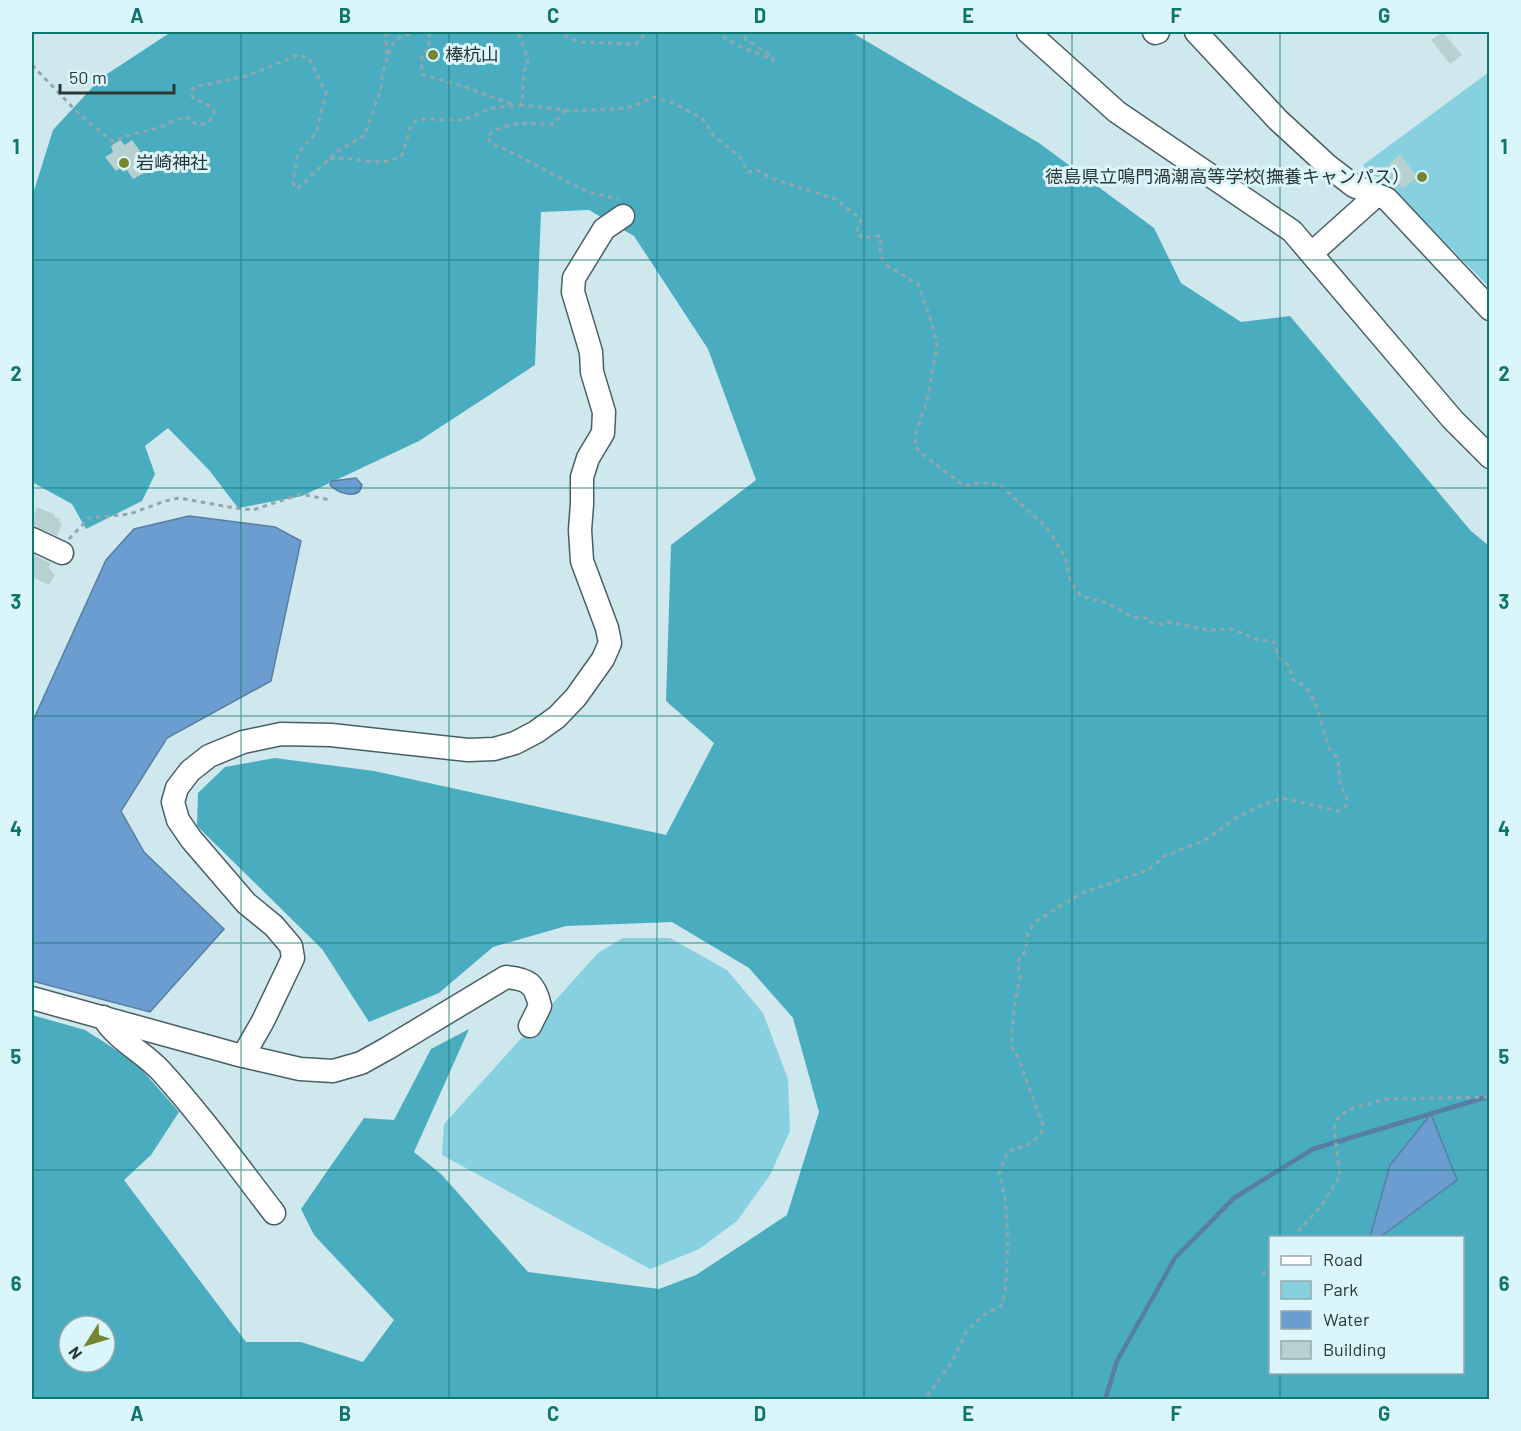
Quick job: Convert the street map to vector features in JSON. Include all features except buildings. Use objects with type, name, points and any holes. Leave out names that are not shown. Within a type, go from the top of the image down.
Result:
[{"type":"street","points":[[1028,32],[1117,111],[1195,167],[1260,207],[1292,231],[1453,420],[1489,457]]},
{"type":"street","points":[[1196,32],[1278,120],[1328,166],[1354,186],[1387,200],[1490,309]]},
{"type":"street","points":[[1312,253],[1370,201],[1373,193]]},
{"type":"street","points":[[243,1056],[293,958],[291,946],[274,926],[246,903],[191,839],[178,820],[173,802],[177,788],[190,771],[209,756],[243,742],[281,734],[331,735],[468,750],[494,749],[515,743],[536,732],[557,717],[576,697],[603,659],[610,643],[607,628],[582,561],[580,530],[582,477],[588,458],[603,433],[604,411],[592,372],[589,342],[573,291],[574,278],[604,229],[623,216]]},
{"type":"street","points":[[32,539],[62,553]]},
{"type":"street","points":[[32,998],[243,1056],[311,1070],[333,1071],[361,1063],[506,977],[523,978],[536,990],[540,1006],[530,1026]]},
{"type":"street","points":[[103,1017],[111,1029],[155,1065],[187,1100],[274,1213]]},
{"type":"path","points":[[386,32],[387,59]]},
{"type":"path","points":[[32,65],[81,116],[114,142],[126,135],[154,129],[183,117],[191,118],[195,124],[206,124],[210,121],[214,111],[212,107],[193,98],[191,92],[194,87],[247,76],[298,55],[309,58],[326,93],[316,133],[298,153],[293,181],[294,187],[298,188],[338,151],[364,136],[380,92],[387,59],[396,39],[415,32]]},
{"type":"path","points":[[429,32],[429,49],[423,53],[421,62],[423,75],[518,105],[565,110],[628,108],[654,98],[671,102],[703,119],[713,135],[740,157],[748,172],[757,170],[773,179],[836,199],[861,219],[856,233],[863,238],[881,236],[880,255],[886,265],[918,284],[932,324],[937,346],[927,400],[916,432],[915,446],[964,486],[979,483],[999,484],[1047,528],[1065,558],[1071,583],[1080,596],[1108,603],[1132,617],[1146,618],[1148,622],[1162,624],[1170,622],[1207,630],[1233,629],[1255,639],[1274,642],[1279,658],[1290,666],[1292,679],[1305,686],[1315,701],[1329,748],[1338,759],[1340,785],[1347,798],[1346,806],[1339,811],[1282,798],[1260,806],[1236,818],[1204,840],[1165,856],[1148,870],[1082,892],[1036,921],[1028,933],[1025,951],[1018,961],[1020,977],[1014,1009],[1011,1046],[1017,1055],[1043,1125],[1041,1134],[1028,1145],[1008,1151],[999,1173],[1004,1191],[1008,1228],[1006,1293],[1001,1306],[982,1316],[966,1332],[952,1362],[924,1400]]},
{"type":"path","points":[[329,159],[339,157],[387,162],[402,155],[411,125],[416,121],[423,119],[459,120],[488,109],[518,105],[522,102],[524,70],[528,59],[518,32]]},
{"type":"path","points":[[556,32],[579,42],[636,44],[647,32]]},
{"type":"path","points":[[714,32],[737,45],[773,60],[740,32]]},
{"type":"path","points":[[565,110],[554,124],[510,124],[494,130],[487,137],[491,144],[508,150],[584,190],[619,199],[625,210],[623,216]]},
{"type":"path","points":[[62,553],[72,533],[89,518],[130,514],[179,498],[253,510],[301,494],[330,500]]},
{"type":"path","points":[[1294,1236],[1322,1206],[1340,1176],[1334,1128],[1339,1116],[1353,1108],[1386,1099],[1490,1097]]},
{"type":"path","points":[[1263,1275],[1269,1266]]},
{"type":"green space","name":"徳島県立鳴門渦潮高等学校(撫養キャンパス）","points":[[1489,72],[1489,287],[1383,179],[1370,174],[1363,165]]},
{"type":"green space","points":[[623,938],[670,938],[727,970],[763,1013],[788,1079],[790,1131],[770,1175],[737,1221],[699,1249],[650,1269],[442,1155],[444,1124],[598,953]]},
{"type":"shaded area","points":[[171,32],[851,32],[1039,143],[1154,228],[1181,283],[1241,322],[1290,316],[1471,531],[1489,546],[1489,1399],[32,1399],[32,1015],[85,1030],[135,1062],[179,1112],[151,1155],[124,1180],[246,1342],[301,1342],[363,1362],[394,1320],[314,1235],[301,1209],[364,1118],[394,1120],[431,1049],[469,1029],[414,1152],[442,1175],[528,1272],[659,1289],[696,1275],[787,1215],[819,1112],[793,1018],[749,968],[672,922],[566,926],[493,947],[439,993],[369,1022],[322,949],[197,826],[198,793],[225,767],[275,758],[374,771],[666,835],[714,743],[666,701],[671,545],[756,480],[708,349],[634,236],[589,210],[541,212],[535,365],[419,441],[302,496],[238,508],[209,470],[168,428],[145,446],[155,474],[142,501],[86,529],[72,504],[32,482],[32,197],[53,130],[101,78]]},
{"type":"water","points":[[356,478],[362,485],[357,493],[343,493],[330,485],[332,481]]},
{"type":"water","points":[[189,516],[275,527],[301,541],[271,681],[167,738],[121,811],[144,852],[224,929],[150,1012],[32,981],[32,723],[106,560],[134,529]]},
{"type":"water","points":[[1431,1114],[1457,1180],[1381,1236],[1370,1236],[1390,1165]]},
{"type":"waterway","points":[[1105,1400],[1117,1361],[1175,1258],[1234,1198],[1313,1149],[1490,1096]]},
{"type":"place","name":"棒杭山","points":[[433,55]]},
{"type":"place","name":"岩崎神社","points":[[124,163]]},
{"type":"place","name":"徳島県立鳴門渦潮高等学校(撫養キャンパス）","points":[[1422,177]]}]
